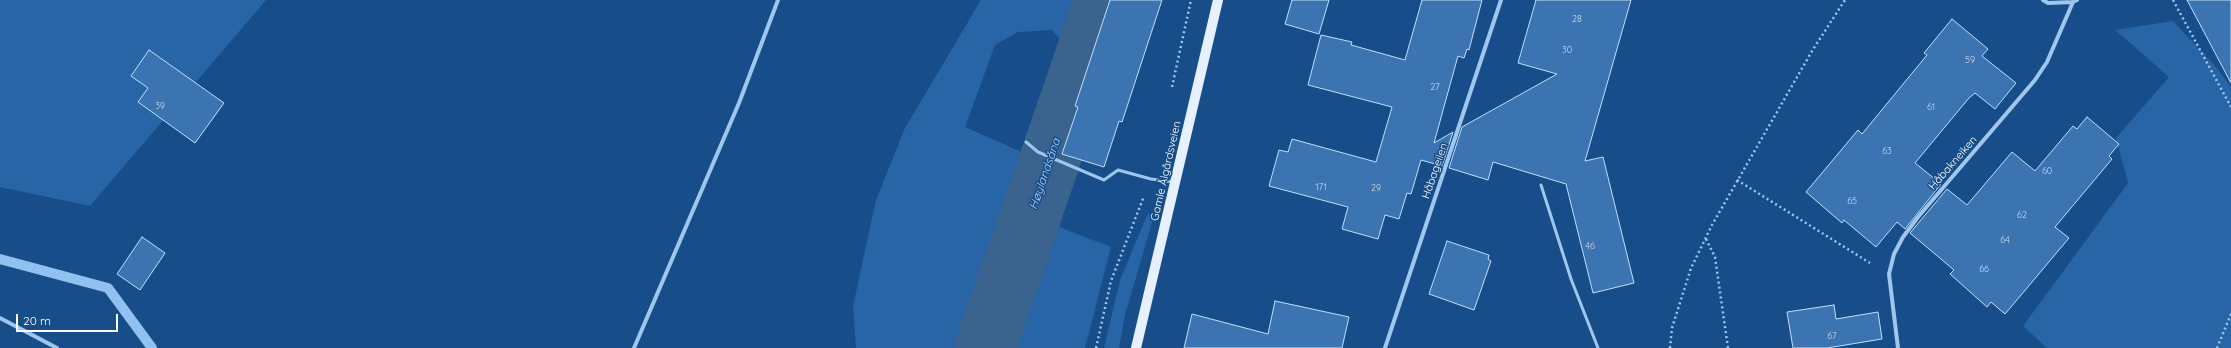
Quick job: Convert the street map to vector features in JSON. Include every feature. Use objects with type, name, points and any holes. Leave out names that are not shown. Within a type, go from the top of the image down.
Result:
[{"type":"main road","name":"Gamle Ålgårdsveien","points":[[1136,348],[1218,0]]},
{"type":"street","points":[[634,348],[739,103],[778,0]]},
{"type":"street","name":"Håbageilen","points":[[1385,348],[1501,0]]},
{"type":"street","name":"Håbakneiken","points":[[1898,348],[1888,274],[1894,254],[1903,236],[2035,80],[2046,62],[2075,1],[2048,3],[2043,0]]},
{"type":"street","points":[[0,318],[56,348]]},
{"type":"lane","points":[[1026,142],[1038,152],[1104,180],[1118,170],[1151,180],[1176,182]]},
{"type":"lane","points":[[1541,185],[1571,279],[1598,348]]},
{"type":"path","points":[[1670,348],[1672,328],[1691,268],[1706,238],[1737,180],[1812,51],[1845,0]]},
{"type":"path","points":[[2173,0],[2231,106]]},
{"type":"path","points":[[1737,180],[1888,274]]},
{"type":"path","points":[[1706,238],[1715,257],[1728,348]]},
{"type":"path","points":[[2217,348],[2231,314]]},
{"type":"shaded area","points":[[0,0],[266,0],[90,206],[0,187]]},
{"type":"shaded area","points":[[981,0],[1101,0],[1087,42],[1070,52],[1052,30],[1018,32],[995,45],[965,127],[1031,156],[1065,176],[1054,225],[1111,247],[1085,348],[856,348],[853,306],[876,200],[905,128]]},
{"type":"shaded area","points":[[2173,21],[2216,67],[2231,87],[2231,348],[2047,348],[2023,326],[2128,183],[2116,138],[2169,77],[2115,30]]},
{"type":"shaded area","points":[[1148,213],[1153,219],[1125,315],[1119,348],[1104,348],[1120,280]]},
{"type":"building","points":[[1110,0],[1162,0],[1122,122],[1119,121],[1104,167],[1062,154],[1078,107],[1075,106]]},
{"type":"building","points":[[1292,0],[1329,0],[1319,34],[1285,24]]},
{"type":"building","points":[[1422,0],[1482,0],[1469,50],[1467,49],[1464,58],[1458,56],[1434,143],[1453,132],[1442,166],[1421,160],[1411,194],[1407,193],[1399,219],[1385,215],[1378,239],[1342,229],[1348,207],[1269,186],[1279,150],[1288,152],[1292,139],[1376,162],[1392,107],[1308,85],[1321,35],[1352,42],[1351,45],[1405,60]]},
{"type":"building","points":[[1536,0],[1631,0],[1585,161],[1603,157],[1634,283],[1593,293],[1566,184],[1493,162],[1488,180],[1449,168],[1462,127],[1557,74],[1518,63]]},
{"type":"building","points":[[2187,0],[2231,0],[2231,83]]},
{"type":"building","points":[[1952,19],[1988,49],[1982,56],[2016,83],[1995,109],[1975,93],[1969,98],[1915,163],[1941,184],[1905,229],[1897,222],[1876,247],[1844,220],[1842,223],[1806,192],[1858,130],[1862,134],[1927,55],[1924,53]]},
{"type":"building","points":[[149,50],[224,103],[195,143],[138,102],[148,88],[131,76]]},
{"type":"building","points":[[2087,117],[2119,144],[2109,156],[2112,159],[2055,227],[2069,238],[2027,288],[2005,314],[1991,302],[1987,307],[1950,274],[1954,270],[1910,233],[1947,189],[1967,205],[2012,152],[2035,171],[2073,126],[2077,129]]},
{"type":"building","points":[[142,237],[165,253],[140,290],[117,274]]},
{"type":"building","points":[[1447,241],[1489,255],[1488,259],[1491,261],[1474,310],[1429,294]]},
{"type":"building","points":[[1275,301],[1349,317],[1342,348],[1184,348],[1192,314],[1268,334]]},
{"type":"building","points":[[1834,305],[1836,319],[1878,312],[1882,339],[1827,348],[1793,348],[1787,312]]},
{"type":"waterway","name":"Høylandsåna","points":[[985,348],[1105,0]]},
{"type":"waterway","points":[[0,259],[108,288],[152,348]]}]
